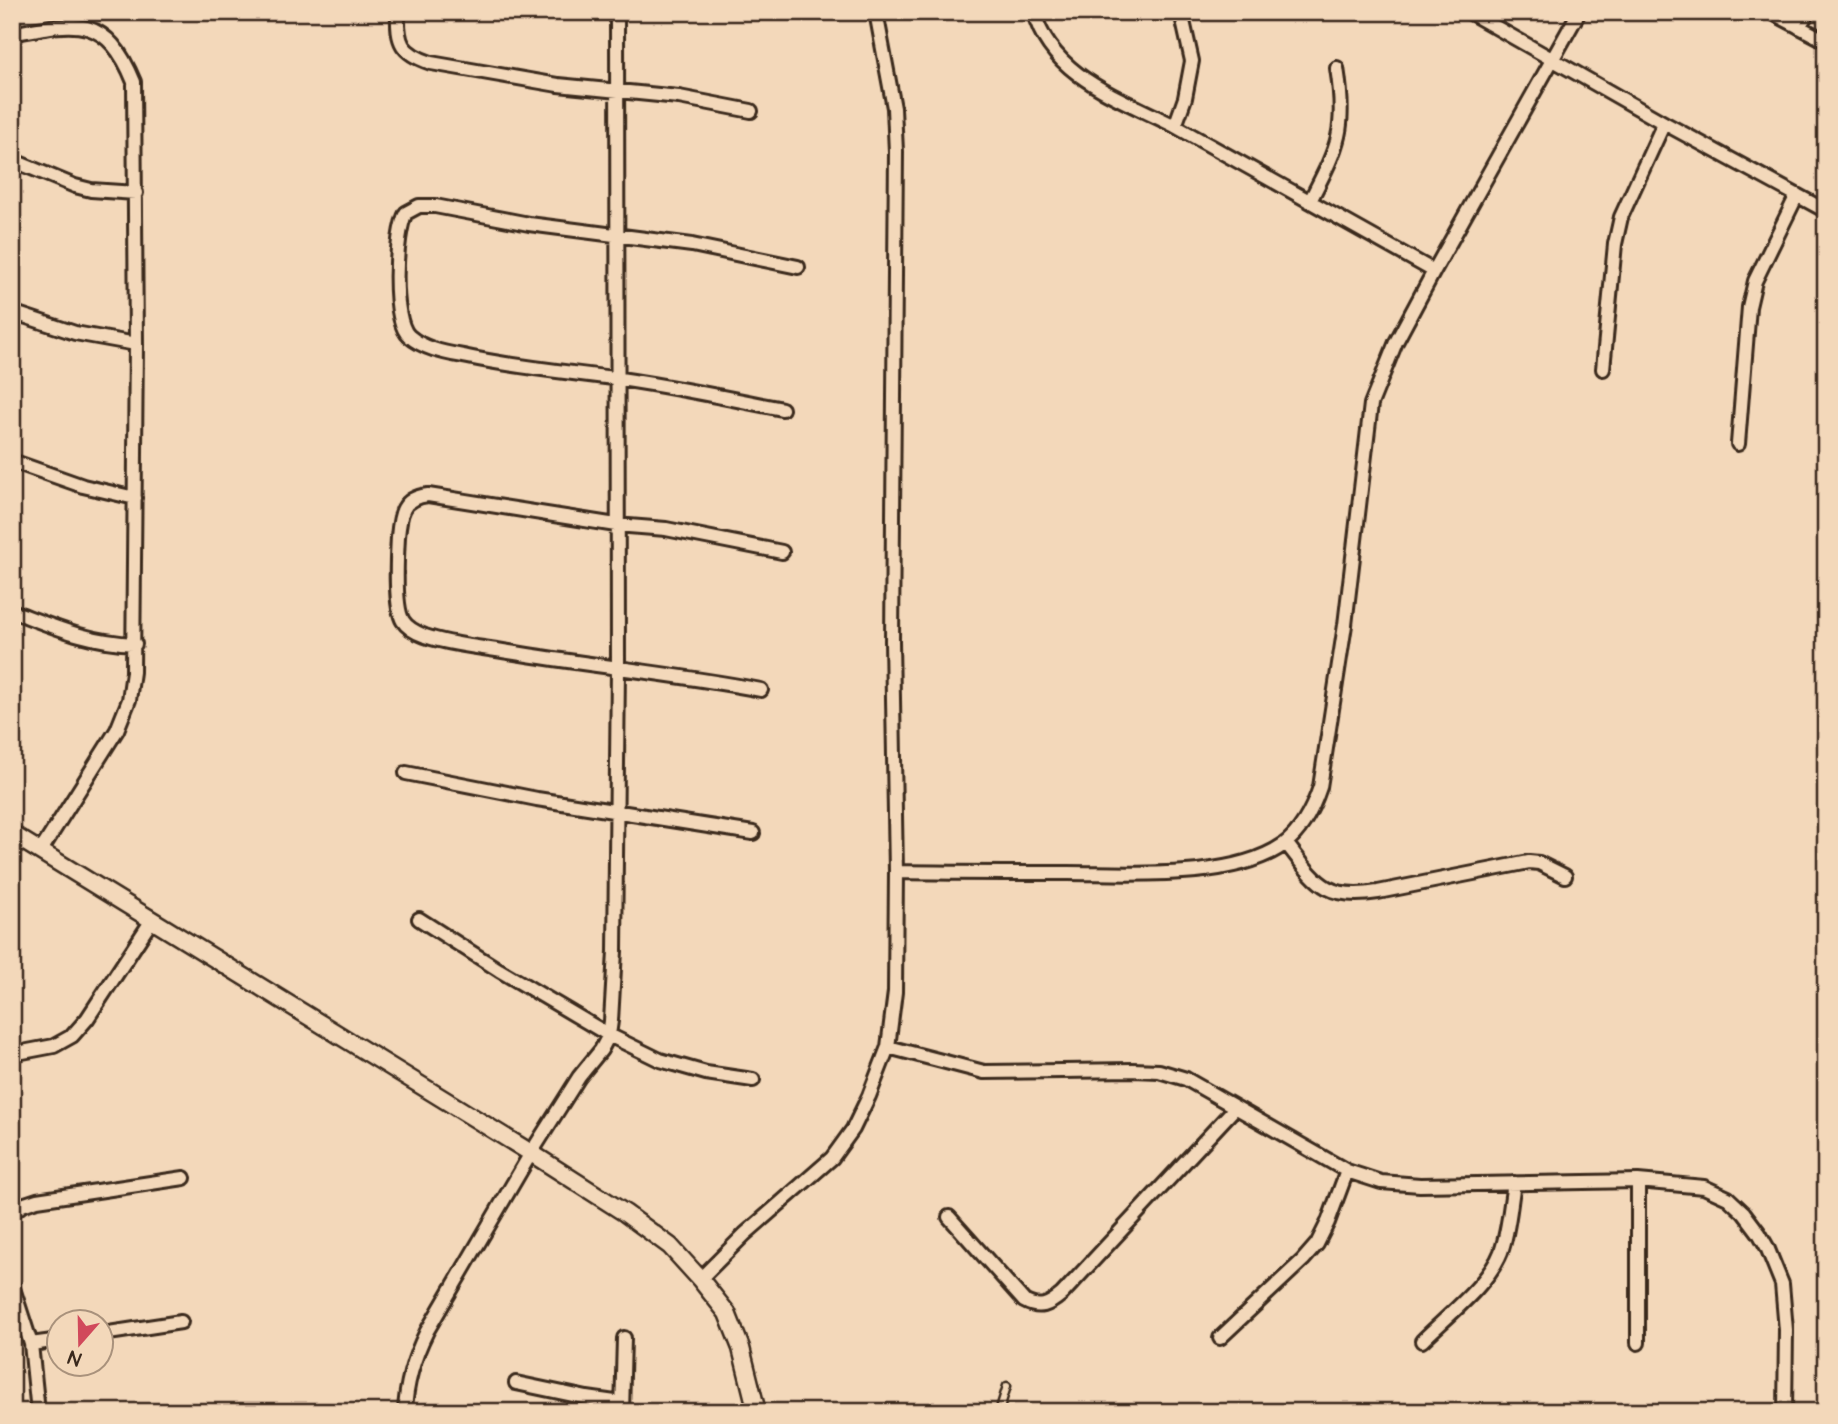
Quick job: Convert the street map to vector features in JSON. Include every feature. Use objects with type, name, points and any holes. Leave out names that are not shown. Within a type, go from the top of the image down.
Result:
[{"type":"street","points":[[398,12],[399,40],[407,52],[420,59],[558,85],[679,97],[751,111]]},
{"type":"street","points":[[405,1412],[405,1395],[415,1355],[531,1153],[609,1035],[615,951],[618,669],[617,12]]},
{"type":"street","points":[[700,1279],[745,1234],[832,1158],[853,1129],[888,1046],[895,992],[892,641],[896,152],[894,108],[876,12]]},
{"type":"street","points":[[1034,12],[1046,42],[1070,69],[1434,271]]},
{"type":"street","points":[[1175,126],[1185,98],[1192,61],[1181,12]]},
{"type":"street","points":[[1469,12],[1826,211]]},
{"type":"street","points":[[896,872],[1145,873],[1202,870],[1242,863],[1286,843],[1312,810],[1320,787],[1345,625],[1371,404],[1396,342],[1579,12]]},
{"type":"street","points":[[1771,12],[1826,41]]},
{"type":"street","points":[[1799,27],[1808,12]]},
{"type":"street","points":[[12,34],[63,24],[97,32],[115,46],[124,58],[134,82],[135,644],[129,700],[117,730],[40,852]]},
{"type":"street","points":[[1310,201],[1334,154],[1341,130],[1342,98],[1336,68]]},
{"type":"street","points":[[1603,369],[1615,244],[1621,217],[1664,123]]},
{"type":"street","points":[[12,160],[83,188],[136,192]]},
{"type":"street","points":[[1738,444],[1749,307],[1755,281],[1797,195]]},
{"type":"street","points":[[782,409],[617,379],[537,370],[429,348],[409,337],[401,326],[397,306],[397,280],[403,219],[406,213],[419,206],[435,206],[530,224],[692,245],[798,267]]},
{"type":"street","points":[[12,312],[75,333],[136,344]]},
{"type":"street","points":[[12,461],[83,486],[135,498]]},
{"type":"street","points":[[761,690],[443,640],[411,630],[403,622],[400,613],[397,564],[399,525],[404,507],[410,500],[418,496],[442,496],[616,525],[666,529],[782,551]]},
{"type":"street","points":[[12,611],[84,638],[135,644]]},
{"type":"street","points":[[406,773],[537,799],[753,833]]},
{"type":"street","points":[[12,834],[531,1153],[625,1213],[670,1246],[727,1313],[741,1348],[757,1412]]},
{"type":"street","points":[[1286,843],[1317,883],[1345,893],[1369,893],[1530,862],[1539,863],[1564,876]]},
{"type":"street","points":[[419,919],[609,1035],[660,1060],[706,1073],[753,1080]]},
{"type":"street","points":[[12,1054],[54,1046],[72,1036],[87,1019],[152,920]]},
{"type":"street","points":[[888,1046],[997,1073],[1159,1071],[1186,1079],[1347,1171],[1373,1180],[1401,1184],[1638,1181],[1704,1187],[1728,1198],[1744,1213],[1772,1257],[1782,1284],[1786,1329],[1785,1412]]},
{"type":"street","points":[[949,1217],[1024,1301],[1032,1306],[1048,1305],[1062,1294],[1236,1108]]},
{"type":"street","points":[[1220,1338],[1317,1244],[1347,1171]]},
{"type":"street","points":[[12,1213],[37,1199],[184,1178]]},
{"type":"street","points":[[1638,1181],[1638,1343]]},
{"type":"street","points":[[1422,1341],[1483,1280],[1495,1264],[1505,1240],[1514,1183]]},
{"type":"street","points":[[12,1285],[31,1345],[38,1412]]},
{"type":"street","points":[[116,1332],[181,1322]]},
{"type":"street","points":[[516,1383],[622,1407],[624,1338]]},
{"type":"street","points":[[31,1345],[46,1342]]},
{"type":"lane","points":[[999,1412],[1007,1387]]}]
